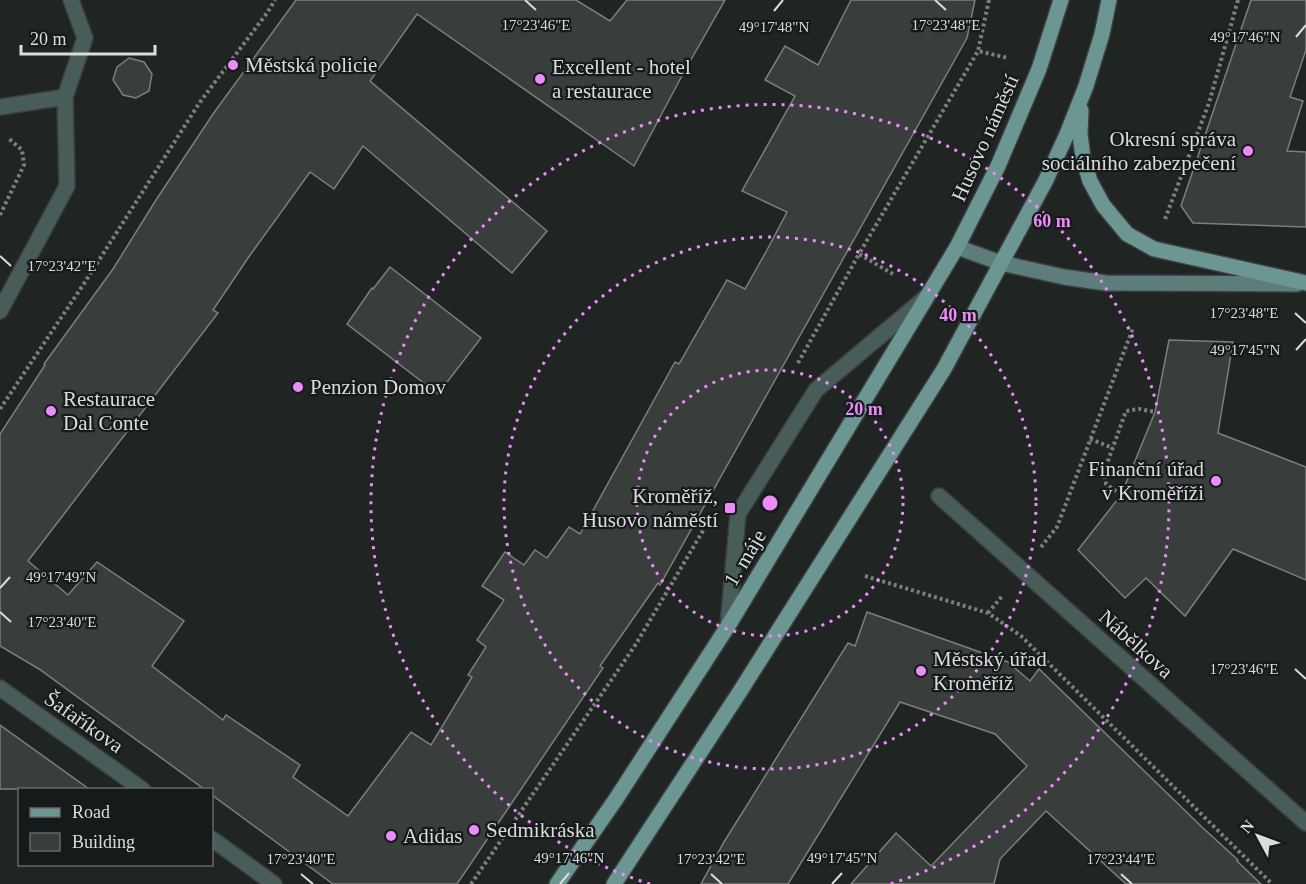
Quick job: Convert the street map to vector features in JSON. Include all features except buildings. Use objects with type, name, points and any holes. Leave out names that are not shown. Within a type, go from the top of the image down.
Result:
[{"type":"main road","name":"Husovo náměstí","points":[[957,247],[998,166],[1039,69],[1061,0]]},
{"type":"main road","points":[[614,884],[746,683],[938,379],[1046,180],[1067,134],[1086,86],[1102,34],[1109,0]]},
{"type":"main road","points":[[1086,86],[1081,110],[1080,134],[1083,158],[1090,181],[1103,205],[1127,234],[1154,249],[1306,284]]},
{"type":"main road","points":[[957,247],[1000,263],[1064,277],[1106,283],[1306,284]]},
{"type":"main road","name":"1. máje","points":[[557,884],[616,799],[728,626],[957,247]]},
{"type":"street","points":[[0,311],[67,186],[65,97],[85,38],[71,0]]},
{"type":"street","points":[[0,107],[65,97]]},
{"type":"street","points":[[728,626],[738,514],[816,390],[929,294]]},
{"type":"street","name":"Nábělkova","points":[[939,496],[1306,823]]},
{"type":"street","name":"Šafaříkova","points":[[0,688],[142,788]]},
{"type":"street","points":[[213,840],[274,884]]},
{"type":"path","points":[[0,409],[85,282],[200,102],[275,0]]},
{"type":"path","points":[[797,364],[978,51],[989,0]]},
{"type":"path","points":[[1165,220],[1209,103],[1238,0]]},
{"type":"path","points":[[978,51],[1008,58]]},
{"type":"path","points":[[0,135],[9,138],[22,150],[24,165],[0,215]]},
{"type":"path","points":[[859,254],[893,274]]},
{"type":"path","points":[[988,613],[1057,527],[1133,328]]},
{"type":"path","points":[[1121,495],[1106,484],[1104,472],[1126,411],[1140,409],[1155,412]]},
{"type":"path","points":[[1090,439],[1113,447]]},
{"type":"path","points":[[471,884],[636,644],[706,524]]},
{"type":"path","points":[[865,576],[988,613],[1021,636],[1272,884]]},
{"type":"place","name":"Městská policie","points":[[233,65]]},
{"type":"place","name":"Excellent - hotel a restaurace","points":[[540,79]]},
{"type":"place","name":"Okresní správa sociálního zabezpečení","points":[[1248,151]]},
{"type":"place","name":"Penzion Domov","points":[[298,387]]},
{"type":"place","name":"Restaurace Dal Conte","points":[[51,411]]},
{"type":"place","name":"Finanční úřad v Kroměříži","points":[[1216,481]]},
{"type":"place","name":"Kroměříž, Husovo náměstí","points":[[730,508]]},
{"type":"place","name":"Městský úřad Kroměříž","points":[[921,671]]},
{"type":"place","name":"Sedmikráska","points":[[474,830]]},
{"type":"place","name":"Adidas","points":[[391,836]]}]
